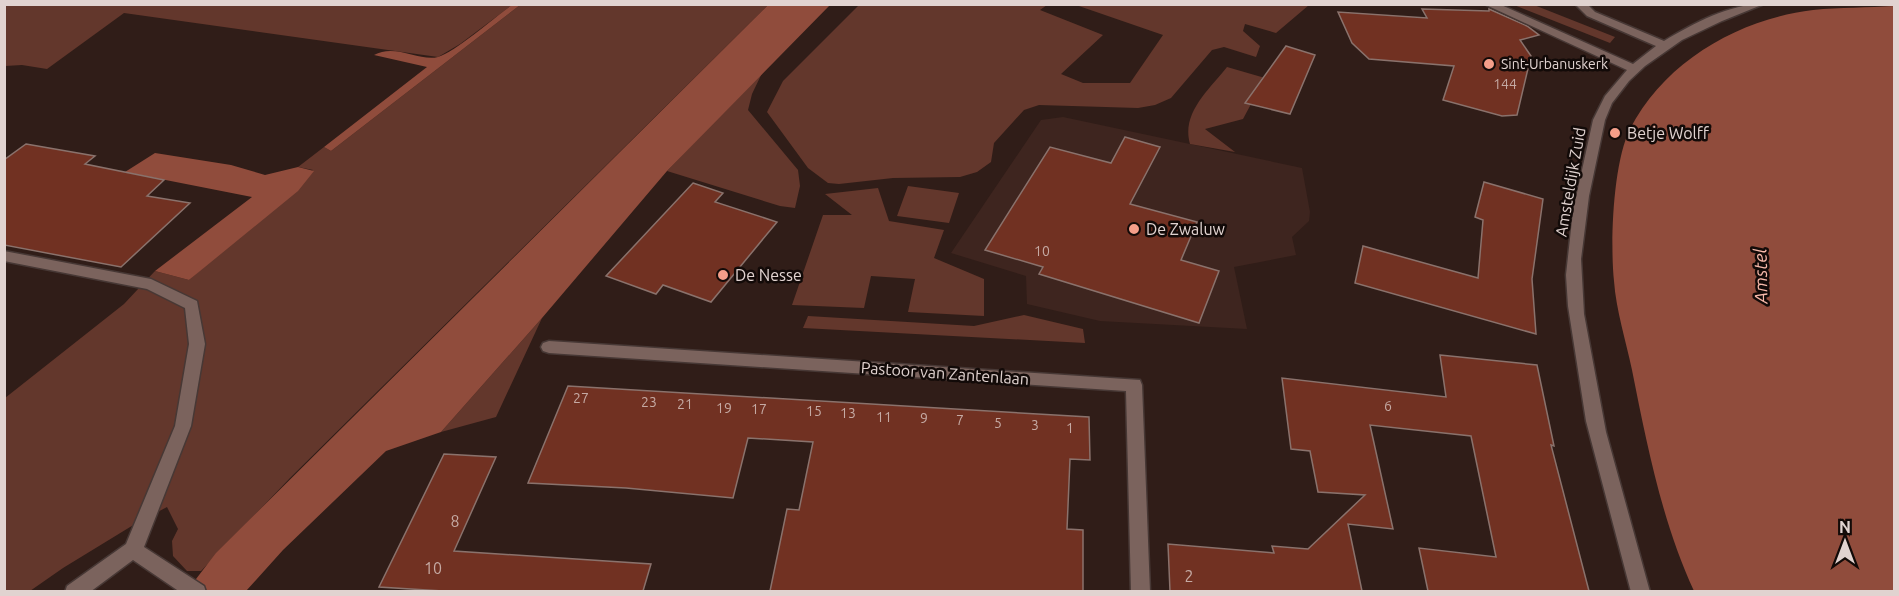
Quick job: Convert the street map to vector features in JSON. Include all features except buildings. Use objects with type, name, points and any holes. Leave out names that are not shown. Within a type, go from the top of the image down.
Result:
[{"type":"street","points":[[1489,4],[1636,70]]},
{"type":"street","points":[[1580,4],[1591,14],[1665,46]]},
{"type":"street","name":"Amsteldijk Zuid","points":[[1641,591],[1599,441],[1574,291],[1578,223],[1599,122],[1610,98],[1636,70],[1665,46],[1714,19],[1759,4]]},
{"type":"street","points":[[6,256],[151,284],[192,305],[197,344],[183,426],[133,550],[74,591]]},
{"type":"street","name":"Pastoor van Zantenlaan","points":[[549,347],[1134,385],[1141,591]]},
{"type":"street","points":[[133,550],[190,588]]},
{"type":"shaded area","points":[[4,5],[512,5],[460,44],[438,57],[124,13],[47,69],[22,65],[5,66]]},
{"type":"shaded area","points":[[520,5],[768,5],[290,478],[201,571],[187,571],[173,556],[172,541],[178,529],[167,507],[63,568],[30,591],[5,592],[5,398],[124,304],[155,271],[189,280],[313,170],[298,167],[324,147],[331,151]]},
{"type":"shaded area","points":[[859,5],[1047,5],[1040,10],[1103,35],[1061,74],[1083,83],[1130,83],[1163,35],[1076,5],[1309,5],[1276,33],[1245,24],[1243,31],[1260,46],[1256,57],[1224,47],[1212,50],[1171,98],[1155,105],[1138,108],[1039,105],[1024,110],[994,143],[991,162],[977,172],[960,177],[893,178],[839,184],[828,183],[808,168],[767,112],[783,81]]},
{"type":"shaded area","points":[[1514,5],[1534,5],[1615,37],[1610,43]]},
{"type":"shaded area","points":[[1227,67],[1265,78],[1243,119],[1205,129],[1235,152],[1190,144],[1189,122],[1193,112],[1198,102]]},
{"type":"shaded area","points":[[763,71],[752,94],[748,110],[798,170],[800,186],[795,208],[780,206],[667,171]]},
{"type":"shaded area","name":"De Zwaluw","points":[[1063,117],[1302,168],[1310,212],[1309,221],[1292,237],[1296,255],[1234,267],[1247,329],[1100,321],[1027,304],[1026,276],[951,253],[1041,120]]},
{"type":"shaded area","points":[[908,186],[959,193],[949,223],[897,216]]},
{"type":"shaded area","points":[[878,188],[889,221],[944,230],[934,258],[984,279],[984,316],[908,312],[915,279],[871,276],[864,308],[792,305],[823,215],[852,215],[825,194]]},
{"type":"shaded area","points":[[1024,315],[1083,329],[1085,343],[803,328],[808,316],[974,326]]},
{"type":"shaded area","points":[[542,318],[496,417],[441,432]]},
{"type":"water","points":[[512,5],[520,5],[331,151],[324,147],[427,67],[374,55],[390,51],[431,58],[438,57],[465,41]]},
{"type":"water","points":[[768,5],[830,5],[667,171],[441,432],[386,451],[283,550],[246,591],[186,592],[216,553]]},
{"type":"water","name":"Amstel","points":[[1894,6],[1894,591],[1694,591],[1664,511],[1615,292],[1614,204],[1624,144],[1630,129],[1645,105],[1663,83],[1707,47],[1732,34],[1785,15],[1813,10]]},
{"type":"water","points":[[155,153],[231,165],[265,175],[298,167],[314,171],[298,191],[189,280],[155,271],[252,197],[125,172]]},
{"type":"place","name":"Sint-Urbanuskerk","points":[[1489,64]]},
{"type":"place","name":"Betje Wolff","points":[[1615,133]]},
{"type":"place","name":"De Zwaluw","points":[[1134,229]]},
{"type":"place","name":"De Nesse","points":[[723,275]]}]
